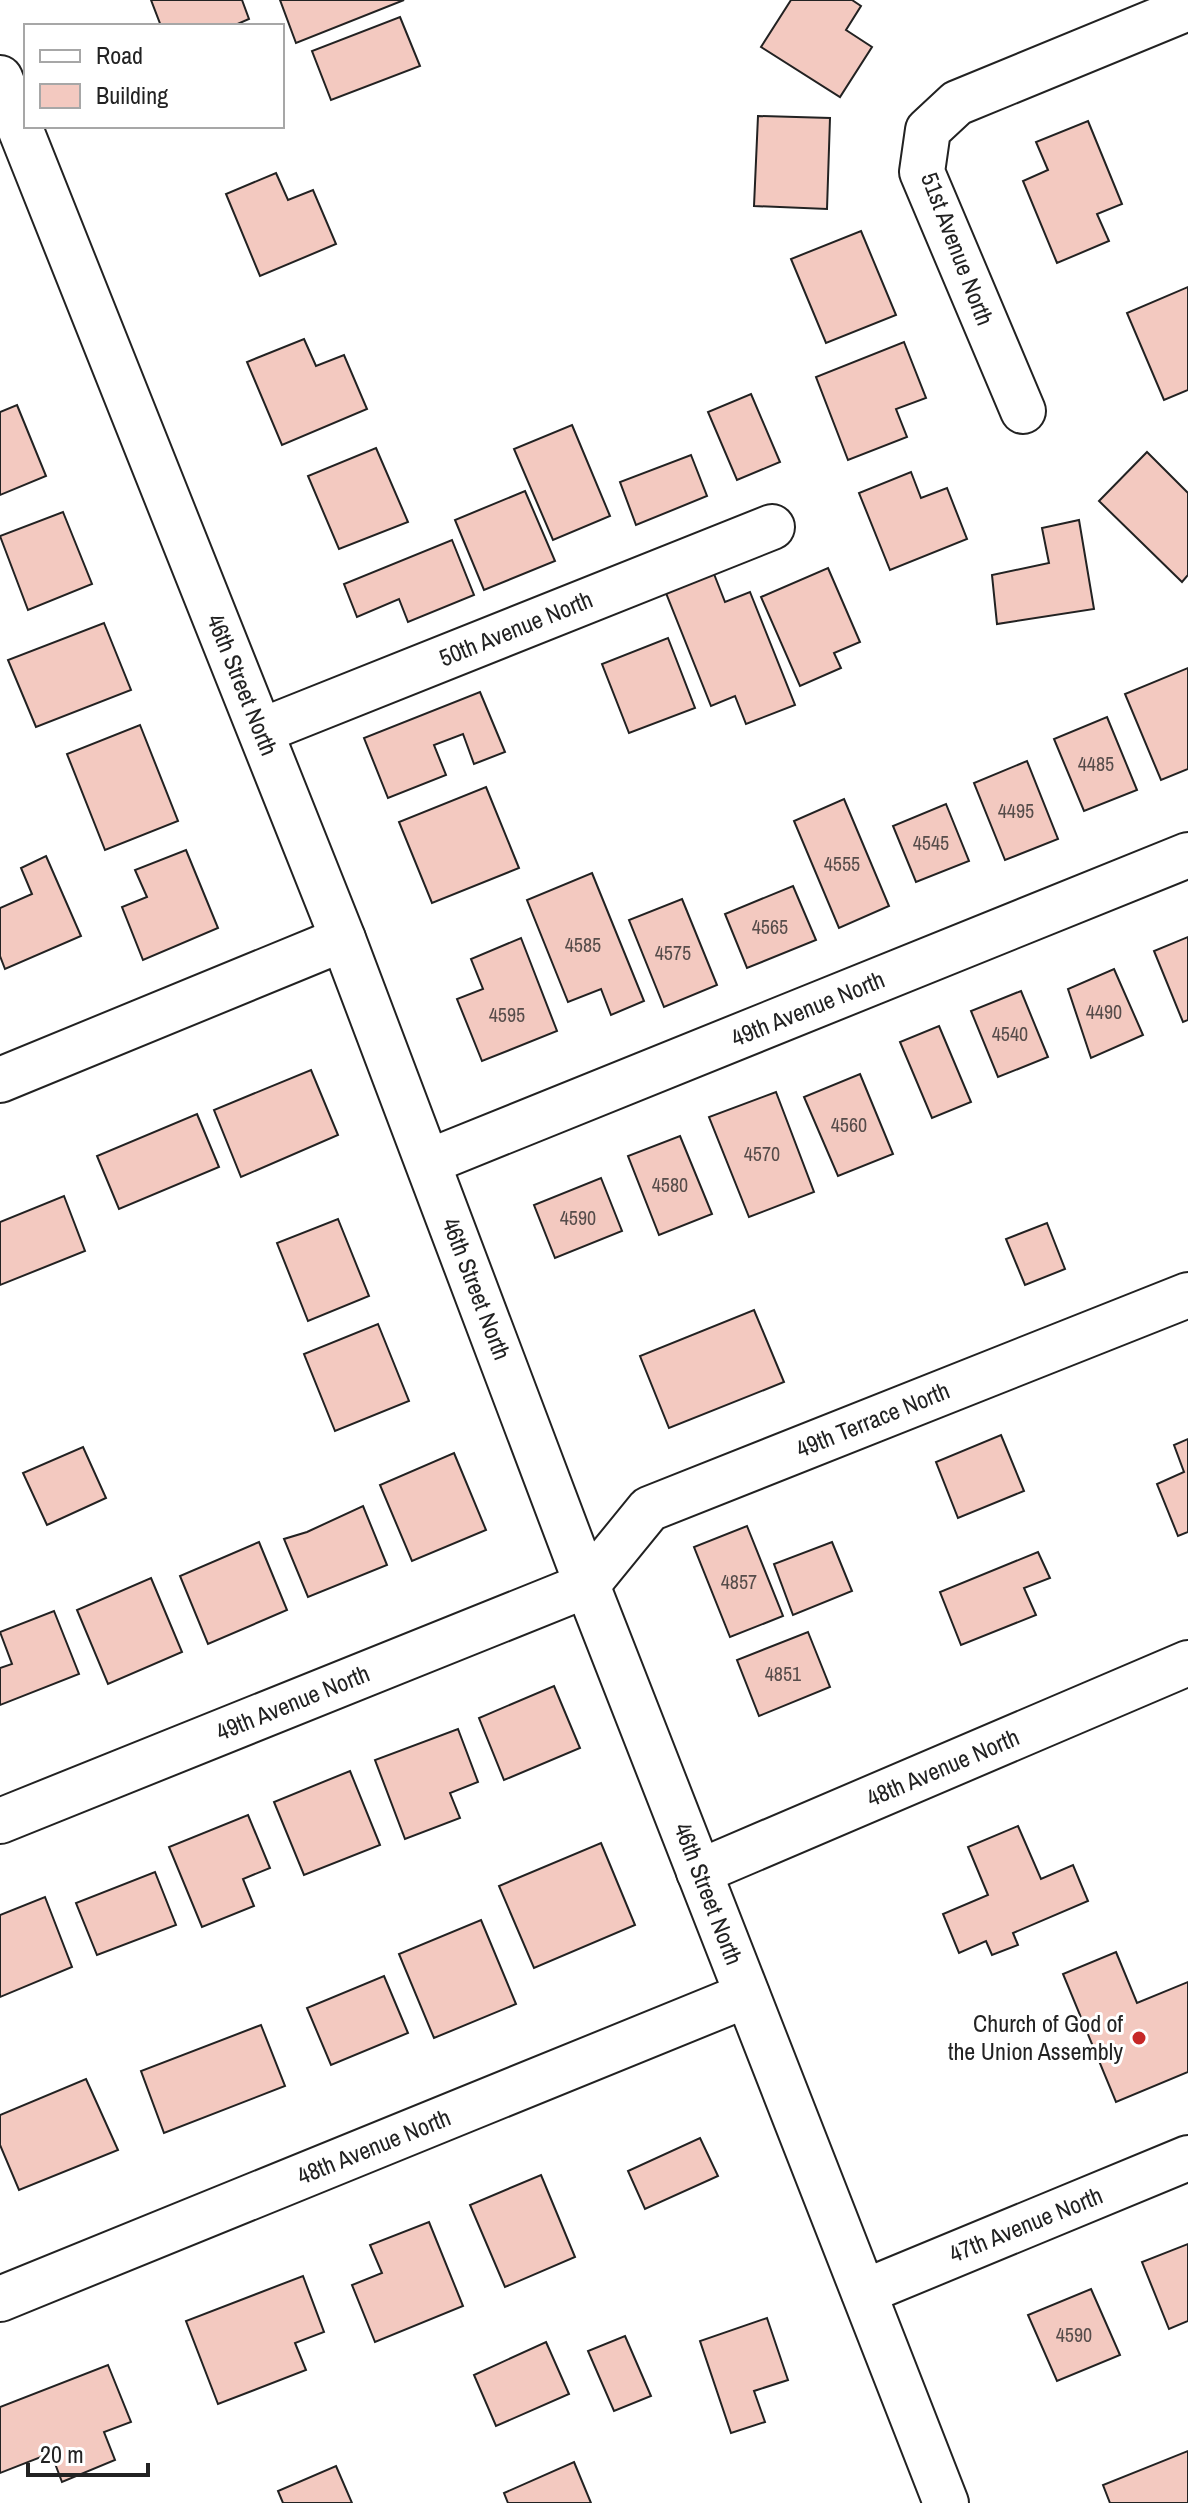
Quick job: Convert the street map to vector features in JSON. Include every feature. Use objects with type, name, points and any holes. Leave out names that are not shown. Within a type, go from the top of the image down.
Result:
[{"type":"street","name":"51st Avenue North","points":[[1023,411],[922,172],[928,130],[957,103],[1188,8]]},
{"type":"street","name":"46th Street North","points":[[0,78],[343,939],[587,1585],[946,2503]]},
{"type":"street","name":"50th Avenue North","points":[[261,731],[772,527]]},
{"type":"street","name":"49th Avenue North","points":[[428,1162],[1188,855]]},
{"type":"street","points":[[0,1080],[343,939]]},
{"type":"street","name":"49th Terrace North","points":[[587,1585],[649,1509],[1188,1295]]},
{"type":"street","name":"49th Avenue North","points":[[0,1821],[587,1585]]},
{"type":"street","name":"48th Avenue North","points":[[699,1872],[1188,1663]]},
{"type":"street","name":"48th Avenue North","points":[[0,2299],[747,1995]]},
{"type":"street","name":"47th Avenue North","points":[[864,2292],[1188,2158]]},
{"type":"building","points":[[151,0],[242,0],[249,19],[238,24],[160,24]]},
{"type":"building","points":[[280,0],[404,0],[296,43]]},
{"type":"building","points":[[791,0],[852,0],[861,6],[846,30],[872,47],[840,97],[761,47]]},
{"type":"building","points":[[400,17],[420,66],[331,100],[312,51]]},
{"type":"building","points":[[758,116],[830,118],[827,209],[754,206]]},
{"type":"building","points":[[1088,121],[1122,204],[1097,214],[1109,241],[1057,263],[1023,181],[1048,170],[1036,142]]},
{"type":"building","points":[[276,173],[288,200],[313,190],[336,244],[260,276],[226,194]]},
{"type":"building","points":[[861,231],[896,315],[826,343],[791,259]]},
{"type":"building","points":[[1188,287],[1188,390],[1164,400],[1127,313]]},
{"type":"building","points":[[304,339],[316,366],[344,355],[367,409],[282,445],[247,362]]},
{"type":"building","points":[[904,342],[926,398],[896,409],[907,437],[848,460],[816,377]]},
{"type":"building","points":[[751,394],[780,462],[737,480],[708,412]]},
{"type":"building","points":[[17,405],[46,476],[0,495],[0,412]]},
{"type":"building","points":[[572,425],[610,516],[553,540],[514,449]]},
{"type":"building","points":[[376,448],[408,522],[339,549],[308,476]]},
{"type":"building","points":[[1147,452],[1188,493],[1188,575],[1182,582],[1099,501]]},
{"type":"building","points":[[691,455],[707,496],[636,525],[620,482]]},
{"type":"building","points":[[911,472],[921,498],[947,488],[967,539],[890,570],[859,493]]},
{"type":"building","points":[[525,491],[555,561],[484,590],[455,520]]},
{"type":"building","points":[[63,512],[92,584],[28,610],[0,536]]},
{"type":"building","points":[[1079,520],[1094,609],[997,624],[992,575],[1049,563],[1042,528]]},
{"type":"building","points":[[452,540],[474,595],[408,622],[399,599],[357,617],[344,584]]},
{"type":"building","points":[[828,568],[860,642],[834,653],[841,668],[800,686],[761,597]]},
{"type":"building","points":[[714,574],[725,602],[750,592],[795,705],[746,724],[735,696],[711,706],[666,593]]},
{"type":"building","points":[[104,623],[131,690],[36,727],[8,660]]},
{"type":"building","points":[[668,638],[695,708],[629,733],[602,664]]},
{"type":"building","points":[[1188,668],[1188,769],[1161,780],[1125,694]]},
{"type":"building","points":[[480,692],[505,752],[474,764],[463,734],[434,745],[446,775],[388,798],[364,738]]},
{"type":"building","points":[[1107,717],[1137,790],[1084,811],[1054,739]]},
{"type":"building","points":[[140,725],[178,821],[105,850],[67,754]]},
{"type":"building","points":[[1027,761],[1058,839],[1005,860],[974,783]]},
{"type":"building","points":[[486,787],[519,868],[432,903],[399,822]]},
{"type":"building","points":[[844,799],[889,906],[839,928],[794,821]]},
{"type":"building","points":[[946,804],[969,861],[916,882],[893,826]]},
{"type":"building","points":[[186,850],[218,928],[143,960],[122,907],[147,897],[135,870]]},
{"type":"building","points":[[46,856],[81,936],[5,969],[0,956],[0,908],[32,894],[21,868]]},
{"type":"building","points":[[592,873],[644,1001],[611,1015],[601,989],[568,1002],[527,900]]},
{"type":"building","points":[[793,886],[816,940],[747,968],[725,914]]},
{"type":"building","points":[[682,899],[717,985],[664,1007],[629,920]]},
{"type":"building","points":[[1188,937],[1188,1020],[1183,1022],[1154,951]]},
{"type":"building","points":[[521,938],[557,1031],[482,1061],[457,999],[483,989],[471,959]]},
{"type":"building","points":[[1114,969],[1143,1035],[1091,1058],[1068,989]]},
{"type":"building","points":[[1021,991],[1048,1057],[998,1077],[971,1011]]},
{"type":"building","points":[[939,1026],[971,1102],[932,1118],[900,1042]]},
{"type":"building","points":[[311,1070],[338,1135],[241,1177],[214,1110]]},
{"type":"building","points":[[860,1074],[893,1154],[838,1176],[804,1097]]},
{"type":"building","points":[[776,1092],[814,1192],[749,1217],[709,1117]]},
{"type":"building","points":[[197,1114],[219,1167],[119,1209],[97,1156]]},
{"type":"building","points":[[680,1136],[712,1214],[659,1235],[628,1156]]},
{"type":"building","points":[[601,1178],[622,1231],[555,1258],[534,1205]]},
{"type":"building","points":[[64,1196],[85,1251],[0,1285],[0,1222]]},
{"type":"building","points":[[338,1219],[369,1296],[308,1321],[277,1243]]},
{"type":"building","points":[[1047,1223],[1065,1269],[1025,1285],[1006,1239]]},
{"type":"building","points":[[754,1310],[784,1382],[669,1428],[640,1356]]},
{"type":"building","points":[[378,1324],[409,1401],[335,1431],[304,1354]]},
{"type":"building","points":[[1001,1435],[1024,1491],[958,1518],[936,1462]]},
{"type":"building","points":[[1188,1439],[1188,1532],[1178,1536],[1157,1484],[1184,1472],[1174,1445]]},
{"type":"building","points":[[83,1447],[106,1498],[47,1525],[23,1473]]},
{"type":"building","points":[[454,1453],[486,1530],[412,1561],[380,1485]]},
{"type":"building","points":[[363,1506],[387,1565],[308,1597],[284,1539],[307,1532]]},
{"type":"building","points":[[747,1526],[783,1616],[730,1637],[694,1547]]},
{"type":"building","points":[[259,1542],[287,1610],[208,1644],[180,1576]]},
{"type":"building","points":[[832,1542],[852,1591],[793,1615],[774,1564]]},
{"type":"building","points":[[1038,1552],[1050,1578],[1024,1588],[1036,1615],[961,1645],[940,1592]]},
{"type":"building","points":[[151,1578],[182,1652],[108,1684],[77,1610]]},
{"type":"building","points":[[54,1611],[79,1674],[0,1705],[0,1668],[12,1664],[0,1632]]},
{"type":"building","points":[[808,1632],[830,1687],[759,1716],[737,1660]]},
{"type":"building","points":[[554,1686],[580,1748],[504,1780],[479,1718]]},
{"type":"building","points":[[458,1729],[478,1782],[450,1793],[460,1818],[405,1839],[375,1760]]},
{"type":"building","points":[[350,1771],[380,1845],[304,1875],[274,1802]]},
{"type":"building","points":[[248,1815],[270,1868],[243,1879],[254,1906],[202,1927],[169,1847]]},
{"type":"building","points":[[1018,1826],[1041,1879],[1073,1865],[1088,1901],[1013,1933],[1018,1945],[992,1955],[986,1941],[959,1953],[943,1914],[988,1895],[968,1847]]},
{"type":"building","points":[[601,1843],[635,1925],[534,1968],[499,1886]]},
{"type":"building","points":[[155,1872],[176,1925],[97,1955],[76,1903]]},
{"type":"building","points":[[45,1897],[72,1967],[0,1997],[0,1915]]},
{"type":"building","points":[[481,1920],[516,2004],[434,2038],[399,1954]]},
{"type":"building","name":"Church of God of the Union Assembly","points":[[1116,1952],[1137,2003],[1188,1982],[1188,2072],[1116,2102],[1063,1974]]},
{"type":"building","points":[[384,1976],[408,2033],[331,2065],[307,2008]]},
{"type":"building","points":[[261,2025],[285,2086],[164,2133],[141,2071]]},
{"type":"building","points":[[86,2079],[118,2150],[19,2190],[0,2145],[0,2115]]},
{"type":"building","points":[[700,2138],[718,2176],[645,2209],[628,2171]]},
{"type":"building","points":[[541,2175],[575,2257],[505,2287],[470,2205]]},
{"type":"building","points":[[429,2222],[463,2306],[375,2342],[352,2285],[382,2273],[370,2245]]},
{"type":"building","points":[[1188,2244],[1188,2321],[1169,2329],[1142,2262]]},
{"type":"building","points":[[303,2276],[324,2332],[295,2343],[306,2370],[218,2404],[186,2321]]},
{"type":"building","points":[[1091,2289],[1120,2355],[1057,2381],[1028,2315]]},
{"type":"building","points":[[767,2318],[788,2380],[754,2391],[765,2422],[731,2433],[700,2341]]},
{"type":"building","points":[[625,2336],[651,2396],[614,2411],[588,2351]]},
{"type":"building","points":[[546,2342],[569,2394],[496,2426],[474,2375]]},
{"type":"building","points":[[108,2365],[131,2422],[104,2432],[115,2460],[62,2482],[51,2453],[0,2473],[0,2407]]},
{"type":"building","points":[[1188,2451],[1188,2503],[1110,2503],[1103,2485]]},
{"type":"building","points":[[574,2462],[591,2503],[508,2503],[504,2493]]},
{"type":"building","points":[[336,2466],[352,2503],[283,2503],[278,2491]]},
{"type":"place","name":"Church of God of the Union Assembly","points":[[1139,2038]]}]
